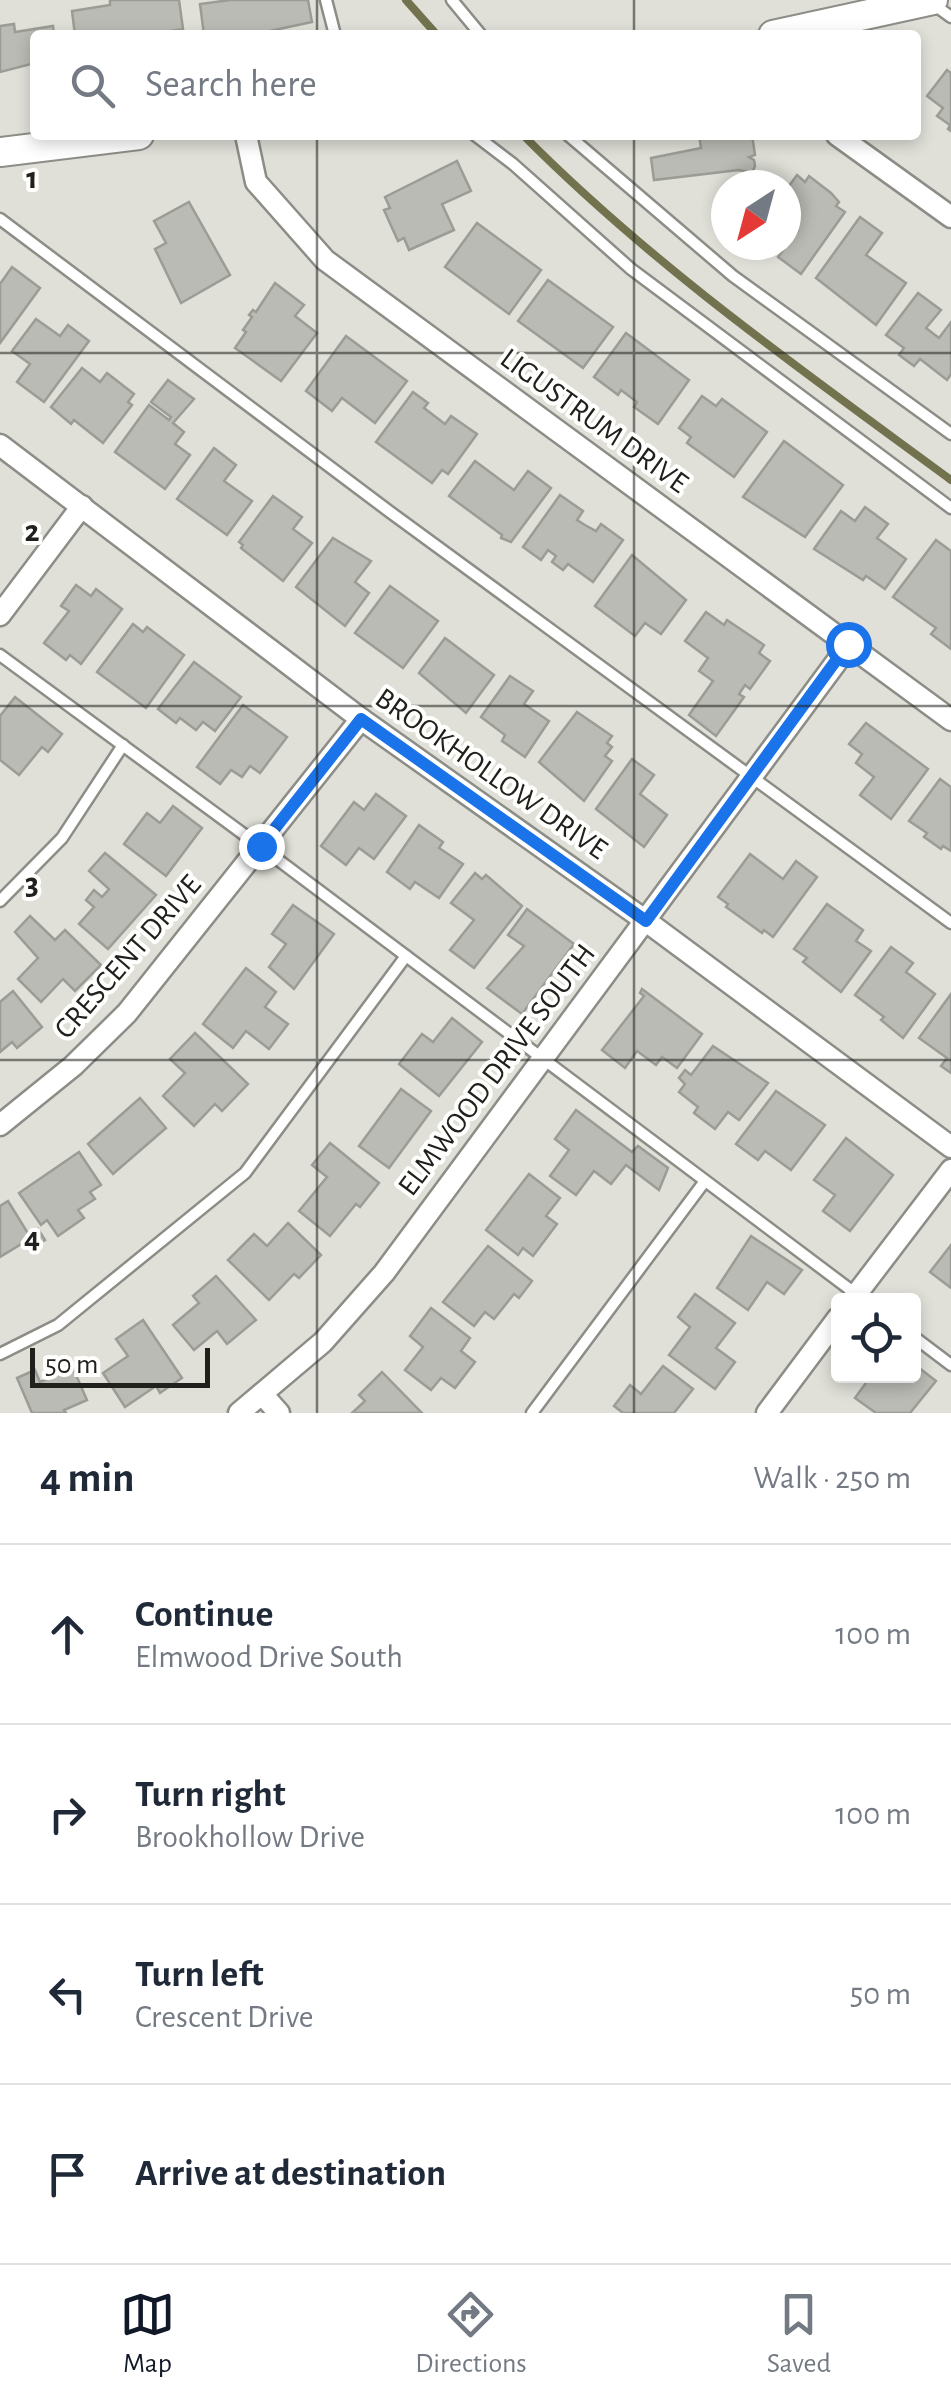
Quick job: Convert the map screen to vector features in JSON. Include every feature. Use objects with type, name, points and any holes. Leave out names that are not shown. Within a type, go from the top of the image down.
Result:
[{"type":"main road","points":[[799,30],[930,0]]},
{"type":"main road","points":[[0,152],[98,140]]},
{"type":"street","name":"LIGUSTRUM DRIVE","points":[[247,140],[256,182],[325,260],[951,720]]},
{"type":"street","points":[[844,140],[951,217]]},
{"type":"street","name":"BROOKHOLLOW DRIVE","points":[[0,445],[361,719],[646,921],[951,1146]]},
{"type":"street","points":[[0,615],[82,506]]},
{"type":"street","name":"ELMWOOD DRIVE SOUTH","points":[[240,1413],[323,1342],[384,1273],[848,644]]},
{"type":"street","name":"CRESCENT DRIVE","points":[[0,1125],[72,1066],[127,1013],[361,719]]},
{"type":"street","points":[[862,1293],[951,1170]]},
{"type":"street","points":[[766,1413],[831,1327]]},
{"type":"street","points":[[262,1394],[279,1413]]},
{"type":"lane","points":[[326,0],[335,30]]},
{"type":"lane","points":[[452,0],[477,30]]},
{"type":"lane","points":[[930,0],[951,17]]},
{"type":"lane","points":[[482,140],[631,270],[951,508]]},
{"type":"lane","points":[[574,140],[733,276],[951,434]]},
{"type":"lane","points":[[0,219],[390,512],[951,923]]},
{"type":"lane","points":[[0,655],[261,846],[851,1293]]},
{"type":"lane","points":[[0,901],[62,838],[122,745]]},
{"type":"lane","points":[[0,1354],[58,1325],[245,1174],[406,956]]},
{"type":"lane","points":[[532,1413],[705,1181]]},
{"type":"lane","points":[[921,1342],[951,1365]]},
{"type":"building","points":[[110,0],[179,0],[183,29],[74,30],[72,11],[110,5]]},
{"type":"building","points":[[308,0],[312,22],[274,30],[203,30],[200,4]]},
{"type":"building","points":[[14,24],[15,32],[53,26],[53,30],[30,30],[30,64],[0,72],[0,26]]},
{"type":"building","points":[[947,70],[951,73],[951,131],[950,125],[937,116],[943,108],[927,96]]},
{"type":"building","points":[[700,140],[753,140],[755,155],[749,157],[755,166],[753,170],[711,170],[711,173],[654,180],[651,158],[701,148]]},
{"type":"building","points":[[457,161],[471,191],[442,204],[454,230],[409,250],[404,238],[398,241],[384,210],[390,208],[385,197]]},
{"type":"building","points":[[809,176],[831,193],[839,202],[836,206],[845,212],[801,274],[782,260],[801,260],[801,178],[805,182]]},
{"type":"building","points":[[189,202],[230,275],[181,303],[155,249],[166,243],[154,221]]},
{"type":"building","points":[[860,217],[882,233],[866,255],[906,283],[876,325],[816,278]]},
{"type":"building","points":[[477,223],[541,270],[509,314],[445,267]]},
{"type":"building","points":[[12,267],[40,288],[0,343],[0,284]]},
{"type":"building","points":[[548,280],[613,327],[583,368],[518,321]]},
{"type":"building","points":[[275,283],[304,305],[295,316],[317,333],[281,381],[235,348],[246,332],[243,330],[252,317],[249,315],[253,310],[256,312]]},
{"type":"building","points":[[918,293],[941,310],[926,328],[939,338],[951,322],[951,374],[947,380],[920,359],[914,366],[899,355],[904,348],[886,335]]},
{"type":"building","points":[[36,319],[60,336],[68,325],[89,341],[44,402],[17,382],[30,364],[12,351]]},
{"type":"building","points":[[626,333],[689,380],[658,424],[634,407],[637,402],[621,390],[618,395],[594,377]]},
{"type":"building","points":[[346,336],[407,381],[375,423],[342,398],[332,411],[306,391]]},
{"type":"building","points":[[82,368],[100,382],[107,373],[134,394],[128,402],[132,405],[103,443],[51,407]]},
{"type":"building","points":[[168,380],[194,399],[173,423],[184,432],[175,444],[190,455],[165,489],[115,452],[149,405],[169,420],[171,417],[151,402]]},
{"type":"building","points":[[413,392],[428,403],[424,408],[445,424],[451,416],[477,434],[448,474],[442,470],[432,483],[376,442]]},
{"type":"building","points":[[702,396],[716,406],[722,399],[767,432],[734,477],[687,443],[691,437],[679,428]]},
{"type":"building","points":[[784,441],[843,485],[805,537],[743,497]]},
{"type":"building","points":[[214,448],[236,465],[224,481],[252,501],[227,535],[177,499]]},
{"type":"building","points":[[475,461],[514,490],[528,471],[551,488],[511,542],[449,496]]},
{"type":"building","points":[[560,495],[583,511],[577,520],[596,531],[601,524],[623,540],[593,582],[568,564],[563,570],[552,562],[556,556],[548,550],[541,560],[523,547]]},
{"type":"building","points":[[273,496],[302,517],[293,529],[312,543],[283,581],[241,548],[239,542]]},
{"type":"building","points":[[865,507],[888,524],[877,538],[906,559],[885,589],[814,549],[841,511],[855,521]]},
{"type":"building","points":[[333,538],[371,561],[355,582],[369,593],[345,626],[296,587]]},
{"type":"building","points":[[936,540],[951,551],[951,649],[931,634],[936,628],[893,597]]},
{"type":"building","points":[[632,555],[686,600],[661,634],[645,623],[635,636],[595,606]]},
{"type":"building","points":[[76,585],[91,596],[96,589],[122,609],[81,664],[70,655],[66,660],[44,643],[69,611],[61,606]]},
{"type":"building","points":[[390,586],[438,621],[403,668],[355,633]]},
{"type":"building","points":[[706,612],[724,625],[727,620],[764,645],[759,653],[770,661],[750,689],[745,685],[739,694],[744,697],[716,736],[689,715],[713,681],[699,671],[708,658],[685,641]]},
{"type":"building","points":[[133,624],[143,632],[147,627],[184,655],[146,708],[97,672]]},
{"type":"building","points":[[445,638],[494,675],[466,713],[419,673]]},
{"type":"building","points":[[194,662],[241,697],[215,731],[203,722],[196,730],[180,718],[176,723],[158,709]]},
{"type":"building","points":[[510,676],[533,691],[524,704],[549,721],[525,757],[502,741],[505,735],[481,717]]},
{"type":"building","points":[[15,697],[62,734],[48,752],[42,747],[19,775],[0,760],[0,716]]},
{"type":"building","points":[[243,705],[287,737],[260,773],[250,766],[242,777],[231,770],[220,784],[197,767]]},
{"type":"building","points":[[577,712],[612,736],[607,743],[612,747],[605,756],[612,761],[584,801],[539,762]]},
{"type":"building","points":[[866,723],[928,769],[891,819],[860,795],[874,777],[856,763],[862,754],[849,744]]},
{"type":"building","points":[[632,759],[654,775],[640,794],[667,815],[644,847],[596,809]]},
{"type":"building","points":[[940,779],[951,787],[951,851],[924,837],[927,833],[909,821]]},
{"type":"building","points":[[376,794],[406,816],[374,859],[359,848],[346,865],[321,846],[354,802],[364,810]]},
{"type":"building","points":[[173,806],[202,828],[166,876],[124,844],[147,813],[160,823]]},
{"type":"building","points":[[419,825],[443,842],[439,848],[463,864],[439,898],[415,882],[410,889],[387,872]]},
{"type":"building","points":[[105,853],[156,895],[108,949],[79,924],[94,907],[86,900],[94,890],[102,897],[109,889],[89,871]]},
{"type":"building","points":[[750,854],[783,879],[796,861],[817,877],[773,937],[726,907],[728,904],[718,897]]},
{"type":"building","points":[[475,873],[482,879],[486,875],[522,906],[474,968],[450,950],[474,920],[451,903]]},
{"type":"building","points":[[827,904],[863,930],[856,941],[871,951],[841,992],[803,962],[807,958],[794,949]]},
{"type":"building","points":[[293,905],[334,934],[294,989],[269,967],[286,944],[272,934]]},
{"type":"building","points":[[527,909],[574,944],[522,1014],[487,988],[524,946],[508,935]]},
{"type":"building","points":[[30,916],[55,940],[65,930],[101,965],[75,991],[63,979],[41,1002],[18,979],[38,958],[15,932]]},
{"type":"building","points":[[891,947],[913,963],[906,972],[935,994],[903,1038],[855,995]]},
{"type":"building","points":[[246,968],[276,992],[265,1007],[288,1024],[269,1049],[246,1031],[233,1048],[203,1024]]},
{"type":"building","points":[[642,989],[702,1034],[677,1068],[662,1057],[656,1065],[637,1051],[625,1068],[602,1050],[644,996],[640,993]]},
{"type":"building","points":[[13,991],[42,1027],[17,1048],[12,1042],[0,1052],[0,1002]]},
{"type":"building","points":[[951,994],[951,1073],[941,1066],[947,1058],[919,1038]]},
{"type":"building","points":[[452,1018],[482,1042],[439,1096],[399,1064],[422,1034],[433,1042]]},
{"type":"building","points":[[195,1033],[248,1084],[222,1111],[215,1104],[194,1126],[163,1096],[185,1073],[170,1059]]},
{"type":"building","points":[[713,1046],[768,1083],[739,1120],[728,1112],[715,1129],[694,1113],[698,1107],[679,1092],[685,1084],[679,1078],[685,1070],[691,1075]]},
{"type":"building","points":[[401,1089],[431,1111],[389,1168],[359,1146]]},
{"type":"building","points":[[776,1091],[825,1125],[791,1170],[765,1151],[758,1160],[736,1144]]},
{"type":"building","points":[[140,1098],[166,1128],[113,1174],[88,1144]]},
{"type":"building","points":[[576,1110],[632,1152],[638,1146],[668,1168],[659,1190],[626,1165],[611,1184],[594,1171],[576,1195],[550,1176],[569,1150],[555,1139]]},
{"type":"building","points":[[846,1138],[893,1175],[850,1231],[823,1211],[835,1195],[814,1180]]},
{"type":"building","points":[[330,1143],[379,1183],[330,1236],[299,1211],[327,1177],[312,1165]]},
{"type":"building","points":[[79,1152],[101,1185],[90,1192],[95,1199],[78,1210],[84,1218],[58,1236],[47,1220],[41,1225],[19,1193]]},
{"type":"building","points":[[529,1174],[560,1198],[546,1216],[557,1224],[533,1256],[523,1248],[518,1255],[486,1230]]},
{"type":"building","points":[[8,1201],[29,1235],[38,1229],[45,1240],[32,1247],[28,1240],[0,1257],[0,1206]]},
{"type":"building","points":[[288,1223],[321,1255],[299,1278],[294,1274],[269,1300],[228,1260],[254,1234],[267,1246]]},
{"type":"building","points":[[751,1236],[802,1270],[784,1294],[767,1282],[748,1310],[717,1288]]},
{"type":"building","points":[[951,1245],[951,1288],[930,1272]]},
{"type":"building","points":[[488,1246],[532,1281],[519,1298],[514,1294],[494,1319],[485,1312],[474,1326],[443,1302]]},
{"type":"building","points":[[216,1276],[256,1320],[227,1344],[217,1331],[194,1350],[173,1325],[199,1303],[193,1296]]},
{"type":"building","points":[[695,1294],[735,1323],[716,1348],[735,1362],[715,1389],[669,1355],[690,1327],[678,1317]]},
{"type":"building","points":[[431,1308],[470,1338],[461,1351],[475,1362],[455,1388],[441,1378],[431,1390],[405,1370],[423,1347],[410,1336]]},
{"type":"building","points":[[143,1320],[182,1378],[160,1393],[156,1386],[125,1407],[103,1373],[128,1356],[116,1339]]},
{"type":"building","points":[[663,1366],[693,1389],[674,1413],[623,1413],[614,1406],[630,1385],[641,1394]]},
{"type":"building","points":[[73,1368],[87,1400],[64,1410],[66,1413],[32,1413],[17,1378],[35,1370],[40,1382]]},
{"type":"building","points":[[921,1369],[936,1381],[910,1413],[876,1413],[855,1398],[866,1383],[921,1383]]},
{"type":"building","points":[[382,1372],[422,1413],[352,1413],[365,1401],[359,1395]]},
{"type":"waterway","points":[[406,0],[433,30]]},
{"type":"waterway","points":[[528,140],[677,273],[951,480]]},
{"type":"route","points":[[261,846],[361,719],[646,921],[848,644]]}]
